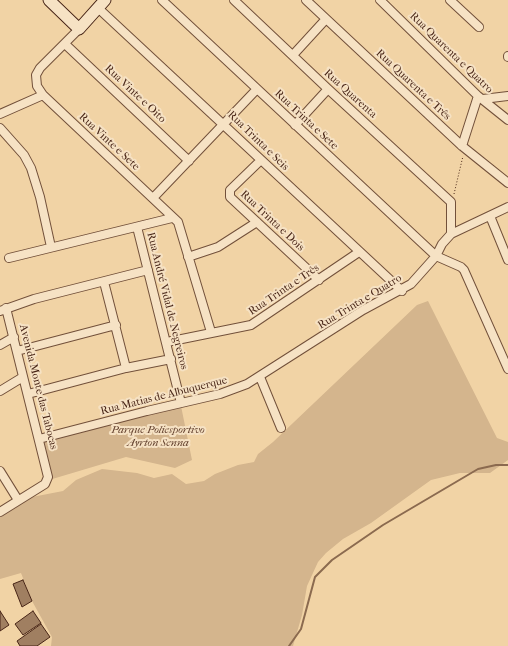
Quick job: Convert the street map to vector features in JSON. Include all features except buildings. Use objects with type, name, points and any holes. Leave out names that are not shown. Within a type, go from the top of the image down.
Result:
[{"type":"main road","points":[[49,0],[79,29],[102,4]]},
{"type":"street","name":"Rua Trinta e Sete","points":[[162,0],[436,256],[461,267],[464,270],[508,369]]},
{"type":"street","name":"Rua Quarenta","points":[[234,0],[451,202]]},
{"type":"street","name":"Rua Quarenta e Três","points":[[306,0],[463,148],[508,183]]},
{"type":"street","name":"Rua Quarenta e Quatro","points":[[380,0],[481,97],[508,120]]},
{"type":"street","points":[[450,0],[479,27]]},
{"type":"street","name":"Rua Trinta e Seis","points":[[102,4],[261,160],[402,291]]},
{"type":"street","points":[[293,55],[326,19]]},
{"type":"street","points":[[65,44],[79,29]]},
{"type":"street","name":"Rua Vinte e Sete","points":[[65,44],[40,68],[35,80],[36,86],[43,95],[181,226],[188,257],[211,332]]},
{"type":"street","name":"Rua Vinte e Oito","points":[[65,44],[189,161]]},
{"type":"street","points":[[153,198],[257,89]]},
{"type":"street","points":[[295,125],[328,89]]},
{"type":"street","points":[[0,114],[43,95]]},
{"type":"street","points":[[463,148],[481,97],[508,96]]},
{"type":"street","points":[[0,128],[24,155],[31,168],[40,197],[51,247]]},
{"type":"street","name":"Rua Trinta e Dois","points":[[261,160],[229,193],[232,201],[318,280]]},
{"type":"street","points":[[451,202],[451,234],[508,207]]},
{"type":"street","points":[[490,216],[508,260]]},
{"type":"street","points":[[9,258],[172,218]]},
{"type":"street","points":[[188,257],[218,247],[256,222]]},
{"type":"street","name":"Rua André Vidal de Negreiros","points":[[137,227],[167,342],[181,403]]},
{"type":"street","name":"Rua Trinta e Quatro","points":[[288,359],[363,310],[402,291],[414,281],[436,256],[442,244],[451,234]]},
{"type":"street","name":"Rua Trinta e Três","points":[[167,342],[251,325],[360,252]]},
{"type":"street","points":[[3,310],[34,299],[148,270]]},
{"type":"street","points":[[104,282],[126,368]]},
{"type":"street","name":"Avenida Monte das Tabocas","points":[[3,310],[14,337],[48,472],[48,477],[45,484],[18,500]]},
{"type":"street","points":[[17,351],[116,325]]},
{"type":"street","points":[[0,345],[14,337]]},
{"type":"street","points":[[28,394],[126,368],[171,359]]},
{"type":"street","name":"Rua Matias de Albuquerque","points":[[39,439],[235,390],[260,377],[288,359]]},
{"type":"street","points":[[0,392],[23,377]]},
{"type":"street","points":[[260,377],[281,428]]},
{"type":"street","points":[[0,470],[18,500],[0,512]]},
{"type":"path","points":[[451,202],[463,148]]},
{"type":"green space","points":[[428,301],[497,438],[508,442],[508,460],[490,473],[460,473],[431,480],[371,523],[343,539],[326,553],[318,562],[307,586],[302,615],[293,646],[51,646],[52,637],[32,601],[21,573],[0,579],[0,516],[32,497],[63,491],[76,480],[102,469],[137,473],[154,478],[172,474],[186,484],[204,481],[215,474],[238,465],[254,462],[258,454],[273,442],[417,305]]},
{"type":"green space","name":"Parque Poliesportivo Ayrton Senna","points":[[180,401],[192,460],[175,468],[126,457],[49,480],[37,437]]},
{"type":"waterway","points":[[289,646],[301,629],[315,577],[332,560],[383,525],[478,469],[496,465],[508,465]]}]
